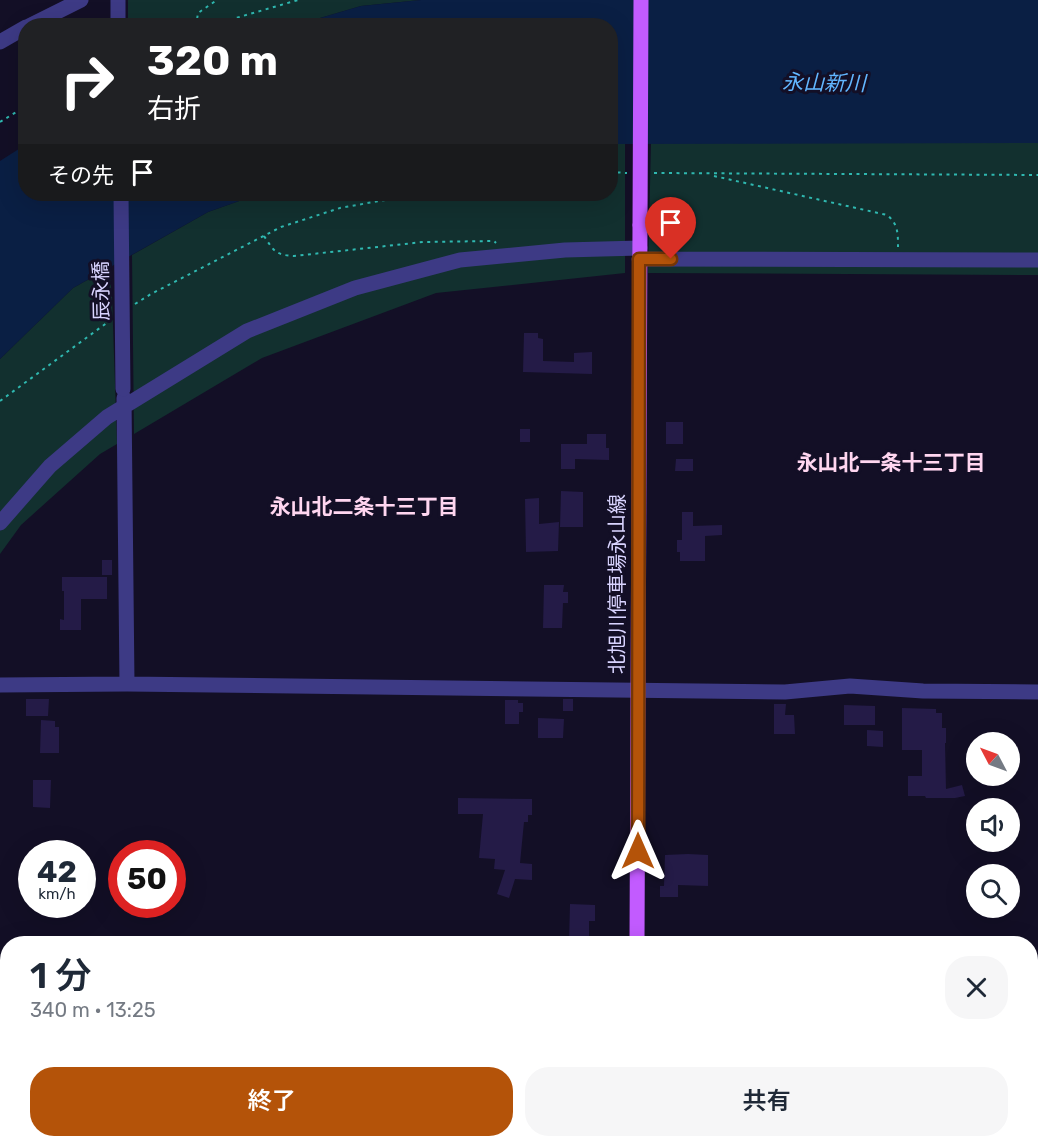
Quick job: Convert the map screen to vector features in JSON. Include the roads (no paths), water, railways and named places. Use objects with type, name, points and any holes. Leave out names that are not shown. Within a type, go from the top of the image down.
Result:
[{"type":"main road","name":"北旭川停車場永山線","points":[[637,936],[641,0]]},
{"type":"street","points":[[44,18],[81,0]]},
{"type":"street","points":[[118,0],[118,18]]},
{"type":"street","points":[[0,42],[18,31]]},
{"type":"street","name":"辰永橋","points":[[121,201],[127,684]]},
{"type":"street","points":[[0,523],[50,466],[107,417],[247,332],[355,288],[460,260],[565,250],[898,259],[1038,260]]},
{"type":"street","points":[[0,685],[127,684],[785,692],[850,686],[923,691],[1038,692]]},
{"type":"water","name":"永山新川","points":[[421,0],[1038,0],[1038,143],[618,144],[618,18],[320,18],[361,6]]},
{"type":"water","points":[[18,149],[18,201],[239,201],[208,212],[73,288],[0,359],[0,161]]},
{"type":"district","name":"永山北一条十三丁目","points":[[891,463]]},
{"type":"district","name":"永山北二条十三丁目","points":[[364,507]]}]
